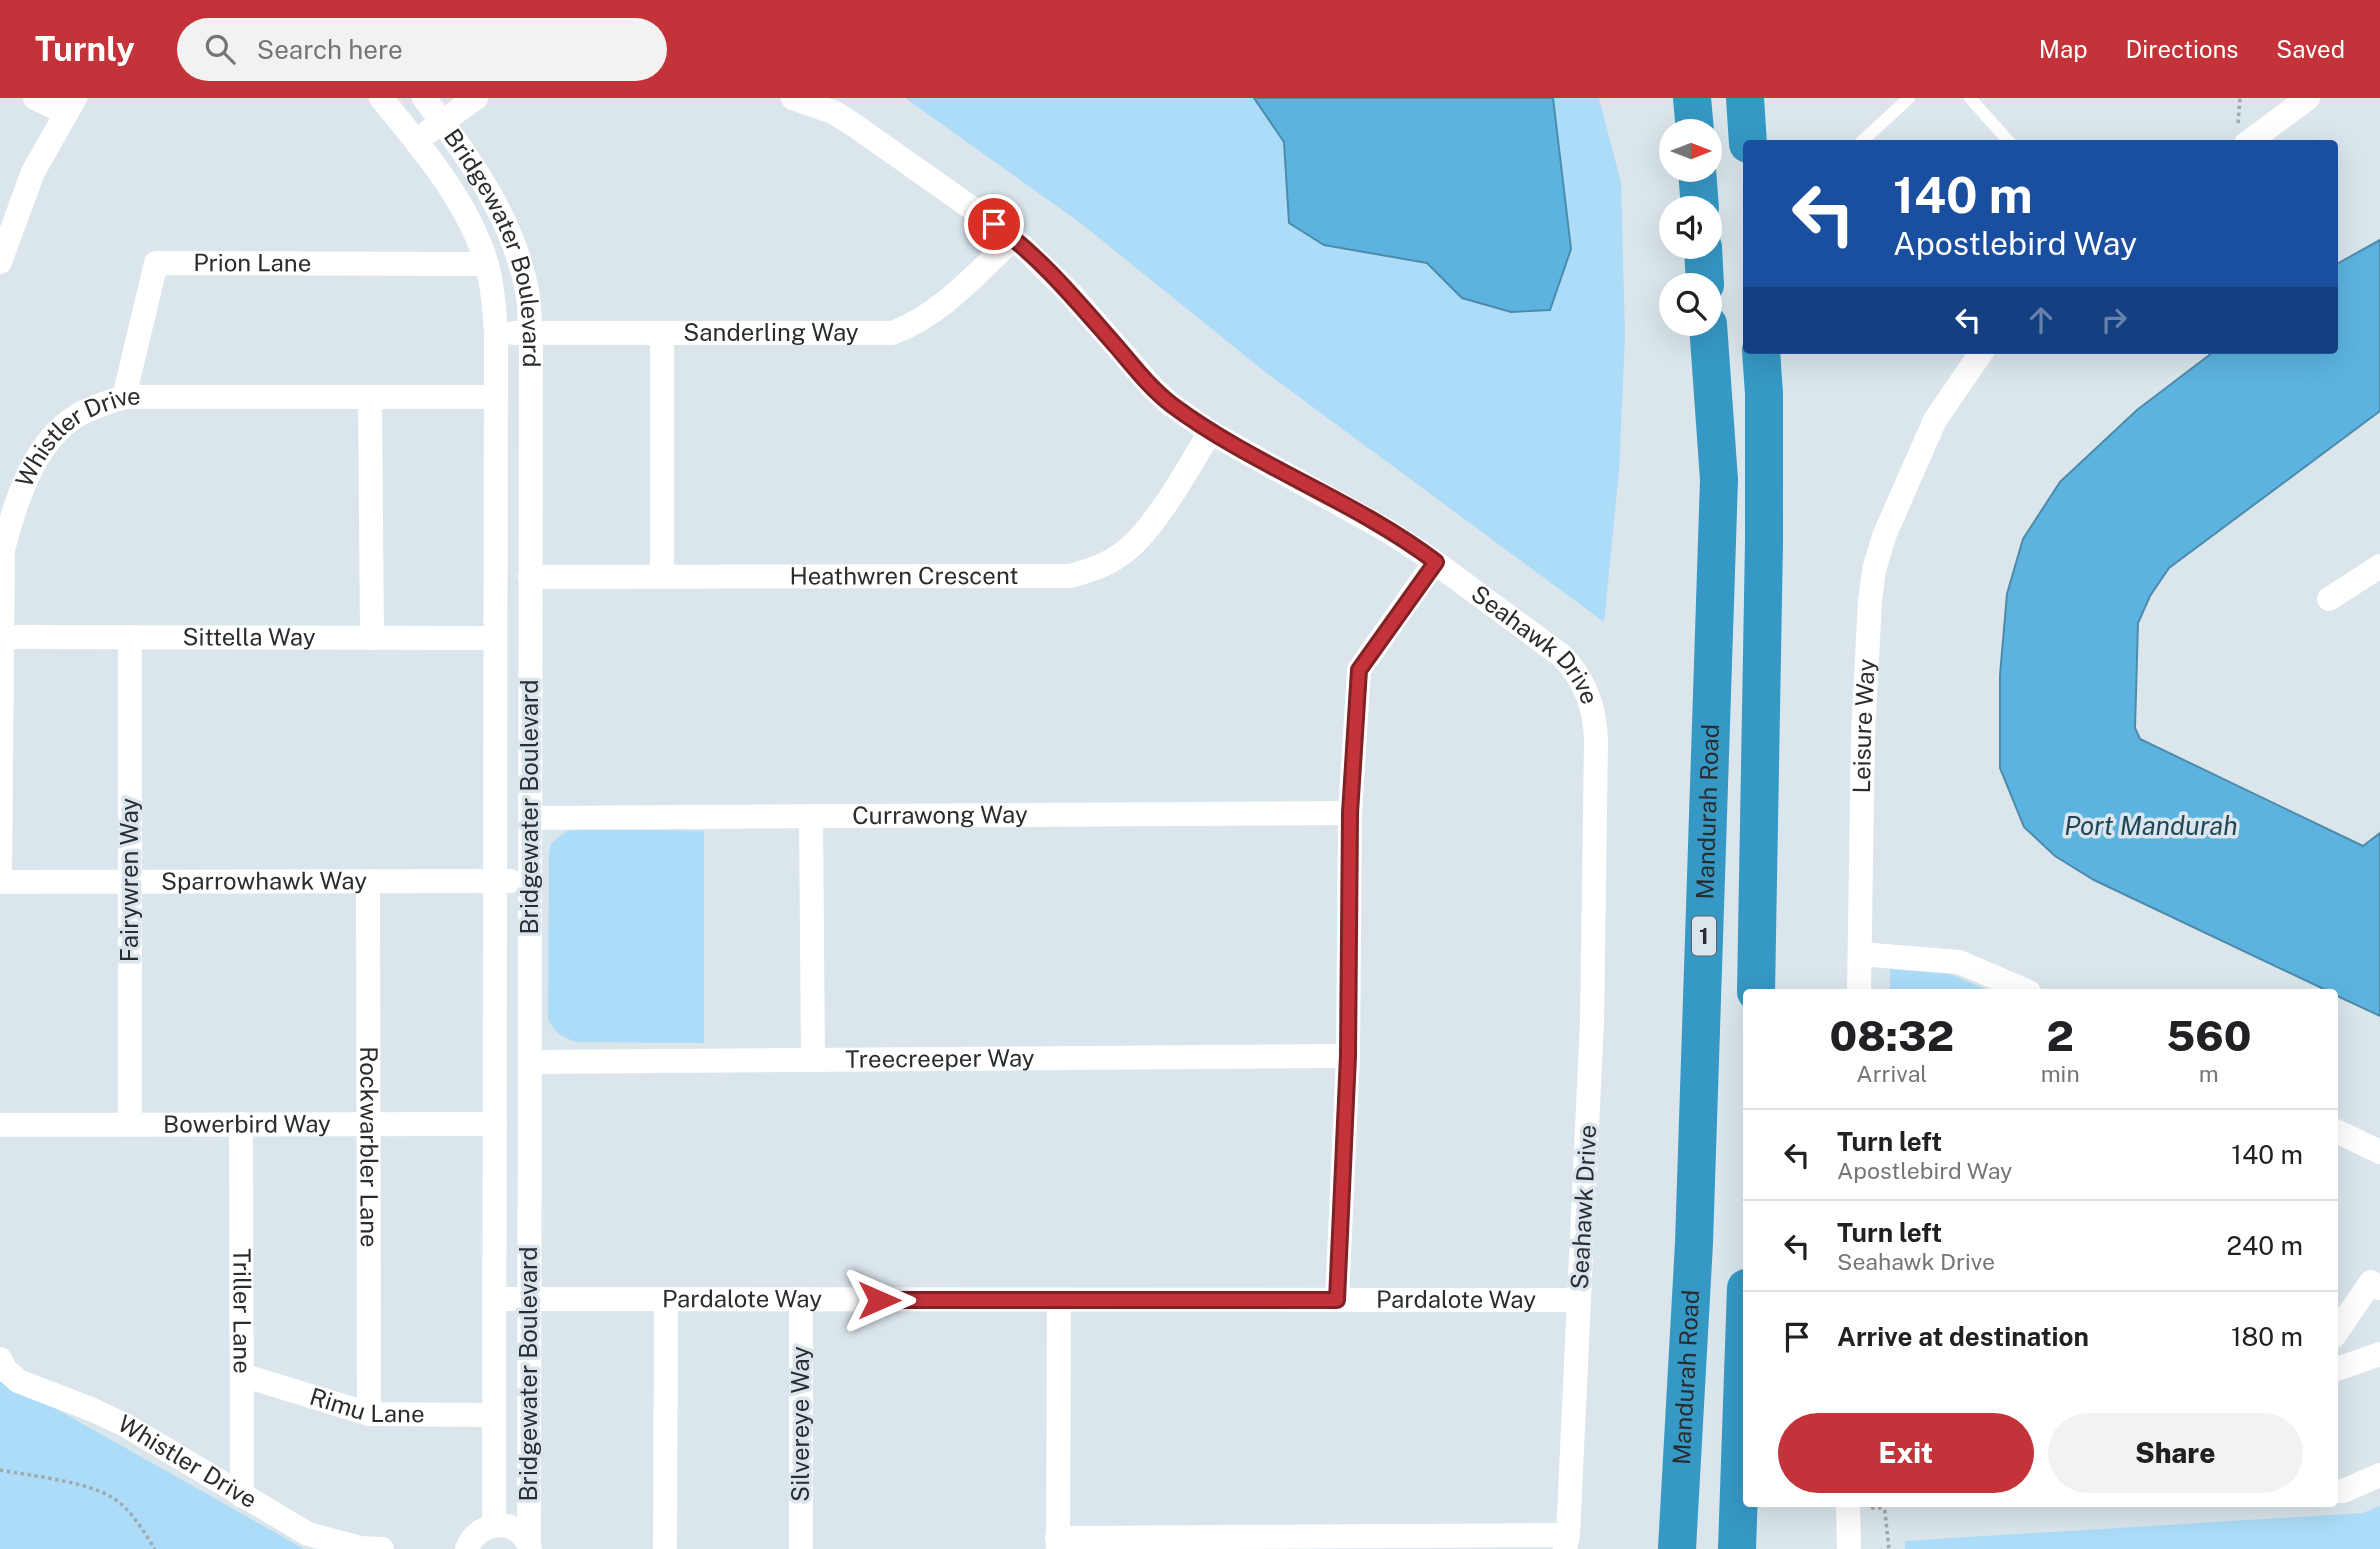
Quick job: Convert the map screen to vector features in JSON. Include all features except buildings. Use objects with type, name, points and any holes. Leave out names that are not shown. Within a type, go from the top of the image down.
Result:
[{"type":"highway","points":[[1692,98],[1694,119]]},
{"type":"highway","points":[[1745,98],[1748,140]]},
{"type":"highway","name":"Mandurah Road","points":[[1677,1549],[1694,1243],[1718,494],[1709,336]]},
{"type":"highway","name":"Mandurah Road","points":[[1756,989],[1764,555],[1764,394],[1761,354]]},
{"type":"highway","points":[[1737,1549],[1743,1375]]},
{"type":"street","points":[[0,262],[33,172],[70,106],[35,98]]},
{"type":"street","name":"Bridgewater Boulevard","points":[[382,98],[416,141],[462,208],[481,247],[494,299],[494,1524]]},
{"type":"street","name":"Bridgewater Boulevard","points":[[424,98],[491,192],[512,238],[527,291],[530,334],[529,1547]]},
{"type":"street","points":[[416,141],[476,98]]},
{"type":"street","name":"Seahawk Drive","points":[[793,98],[835,113],[854,125],[1014,238],[1070,293],[1169,403],[1210,432],[1388,531],[1436,562],[1562,656],[1576,671],[1591,699],[1596,741],[1592,1021],[1567,1542]]},
{"type":"street","points":[[2249,140],[2278,105],[2308,98]]},
{"type":"street","name":"Sanderling Way","points":[[496,333],[892,333],[909,327],[947,301],[1014,238]]},
{"type":"street","name":"Prion Lane","points":[[124,397],[156,263],[486,264]]},
{"type":"street","points":[[662,333],[662,576]]},
{"type":"street","name":"Leisure Way","points":[[1859,989],[1863,734],[1874,570],[1884,536],[1935,420],[1978,354]]},
{"type":"street","name":"Whistler Drive","points":[[0,880],[3,550],[13,511],[30,473],[59,430],[79,415],[124,397],[496,397]]},
{"type":"street","points":[[370,397],[372,638]]},
{"type":"street","name":"Heathwren Crescent","points":[[530,577],[1070,576],[1094,569],[1122,555],[1138,541],[1210,432]]},
{"type":"street","points":[[1337,1300],[1348,1056],[1350,813],[1359,670],[1436,562]]},
{"type":"street","points":[[2329,599],[2380,566]]},
{"type":"street","name":"Sittella Way","points":[[2,637],[495,638]]},
{"type":"street","name":"Fairywren Way","points":[[131,637],[131,1124]]},
{"type":"street","name":"Currawong Way","points":[[530,818],[1350,813]]},
{"type":"street","points":[[811,816],[813,1060]]},
{"type":"street","name":"Sparrowhawk Way","points":[[0,880],[530,881]]},
{"type":"street","name":"Rockwarbler Lane","points":[[368,881],[369,1415]]},
{"type":"street","points":[[1860,954],[1959,962],[2022,989]]},
{"type":"street","name":"Treecreeper Way","points":[[530,1062],[1348,1056]]},
{"type":"street","name":"Bowerbird Way","points":[[0,1125],[495,1125]]},
{"type":"street","name":"Triller Lane","points":[[241,1125],[243,1496]]},
{"type":"street","points":[[2338,1132],[2380,1152]]},
{"type":"street","points":[[2338,1330],[2371,1282],[2380,1288]]},
{"type":"street","name":"Pardalote Way","points":[[494,1299],[1579,1300]]},
{"type":"street","points":[[665,1549],[666,1299]]},
{"type":"street","name":"Silvereye Way","points":[[802,1299],[802,1549]]},
{"type":"street","points":[[1059,1300],[1058,1543],[1567,1542]]},
{"type":"street","points":[[2338,1369],[2380,1354]]},
{"type":"street","name":"Whistler Drive","points":[[0,1359],[5,1369],[18,1381],[127,1426],[308,1534],[361,1548],[382,1549]]},
{"type":"street","name":"Rimu Lane","points":[[242,1375],[369,1415],[494,1415]]},
{"type":"street","points":[[2338,1491],[2380,1475]]},
{"type":"street","points":[[1847,1507],[1849,1549]]},
{"type":"street","points":[[467,1549],[470,1540],[480,1530],[494,1524],[508,1525],[521,1532],[529,1547]]},
{"type":"lane","points":[[1863,140],[1909,98]]},
{"type":"lane","points":[[1970,98],[2007,140]]},
{"type":"path","points":[[0,1470],[96,1489],[128,1511],[155,1549]]},
{"type":"path","points":[[1884,1507],[1889,1549]]},
{"type":"shaded area","points":[[905,98],[1599,98],[1621,183],[1625,336],[1619,471],[1604,622],[1264,371],[1078,221]]},
{"type":"shaded area","points":[[567,831],[704,831],[704,1043],[577,1042],[567,1039],[550,1024],[549,854],[551,843]]},
{"type":"shaded area","points":[[1890,969],[1950,974],[1984,989],[1890,989]]},
{"type":"shaded area","points":[[0,1377],[304,1549],[0,1549]]},
{"type":"shaded area","points":[[2380,1506],[2380,1549],[1905,1549],[1905,1541],[2363,1513]]},
{"type":"water","points":[[1254,98],[1553,98],[1571,249],[1550,310],[1511,312],[1462,298],[1427,263],[1324,245],[1289,223],[1284,142]]},
{"type":"water","name":"Port Mandurah","points":[[2380,240],[2380,411],[2169,568],[2150,596],[2138,623],[2135,728],[2140,739],[2363,846],[2380,833],[2380,1016],[2338,996],[2338,989],[2324,989],[2094,880],[2055,856],[2024,827],[2000,768],[2000,675],[2007,594],[2023,539],[2060,482],[2137,410],[2211,354],[2338,354],[2338,263]]},
{"type":"route","points":[[879,1300],[1337,1300],[1348,1056],[1350,813],[1359,670],[1436,562],[1388,531],[1210,432],[1169,403],[1070,293],[1014,238],[994,224]]}]
